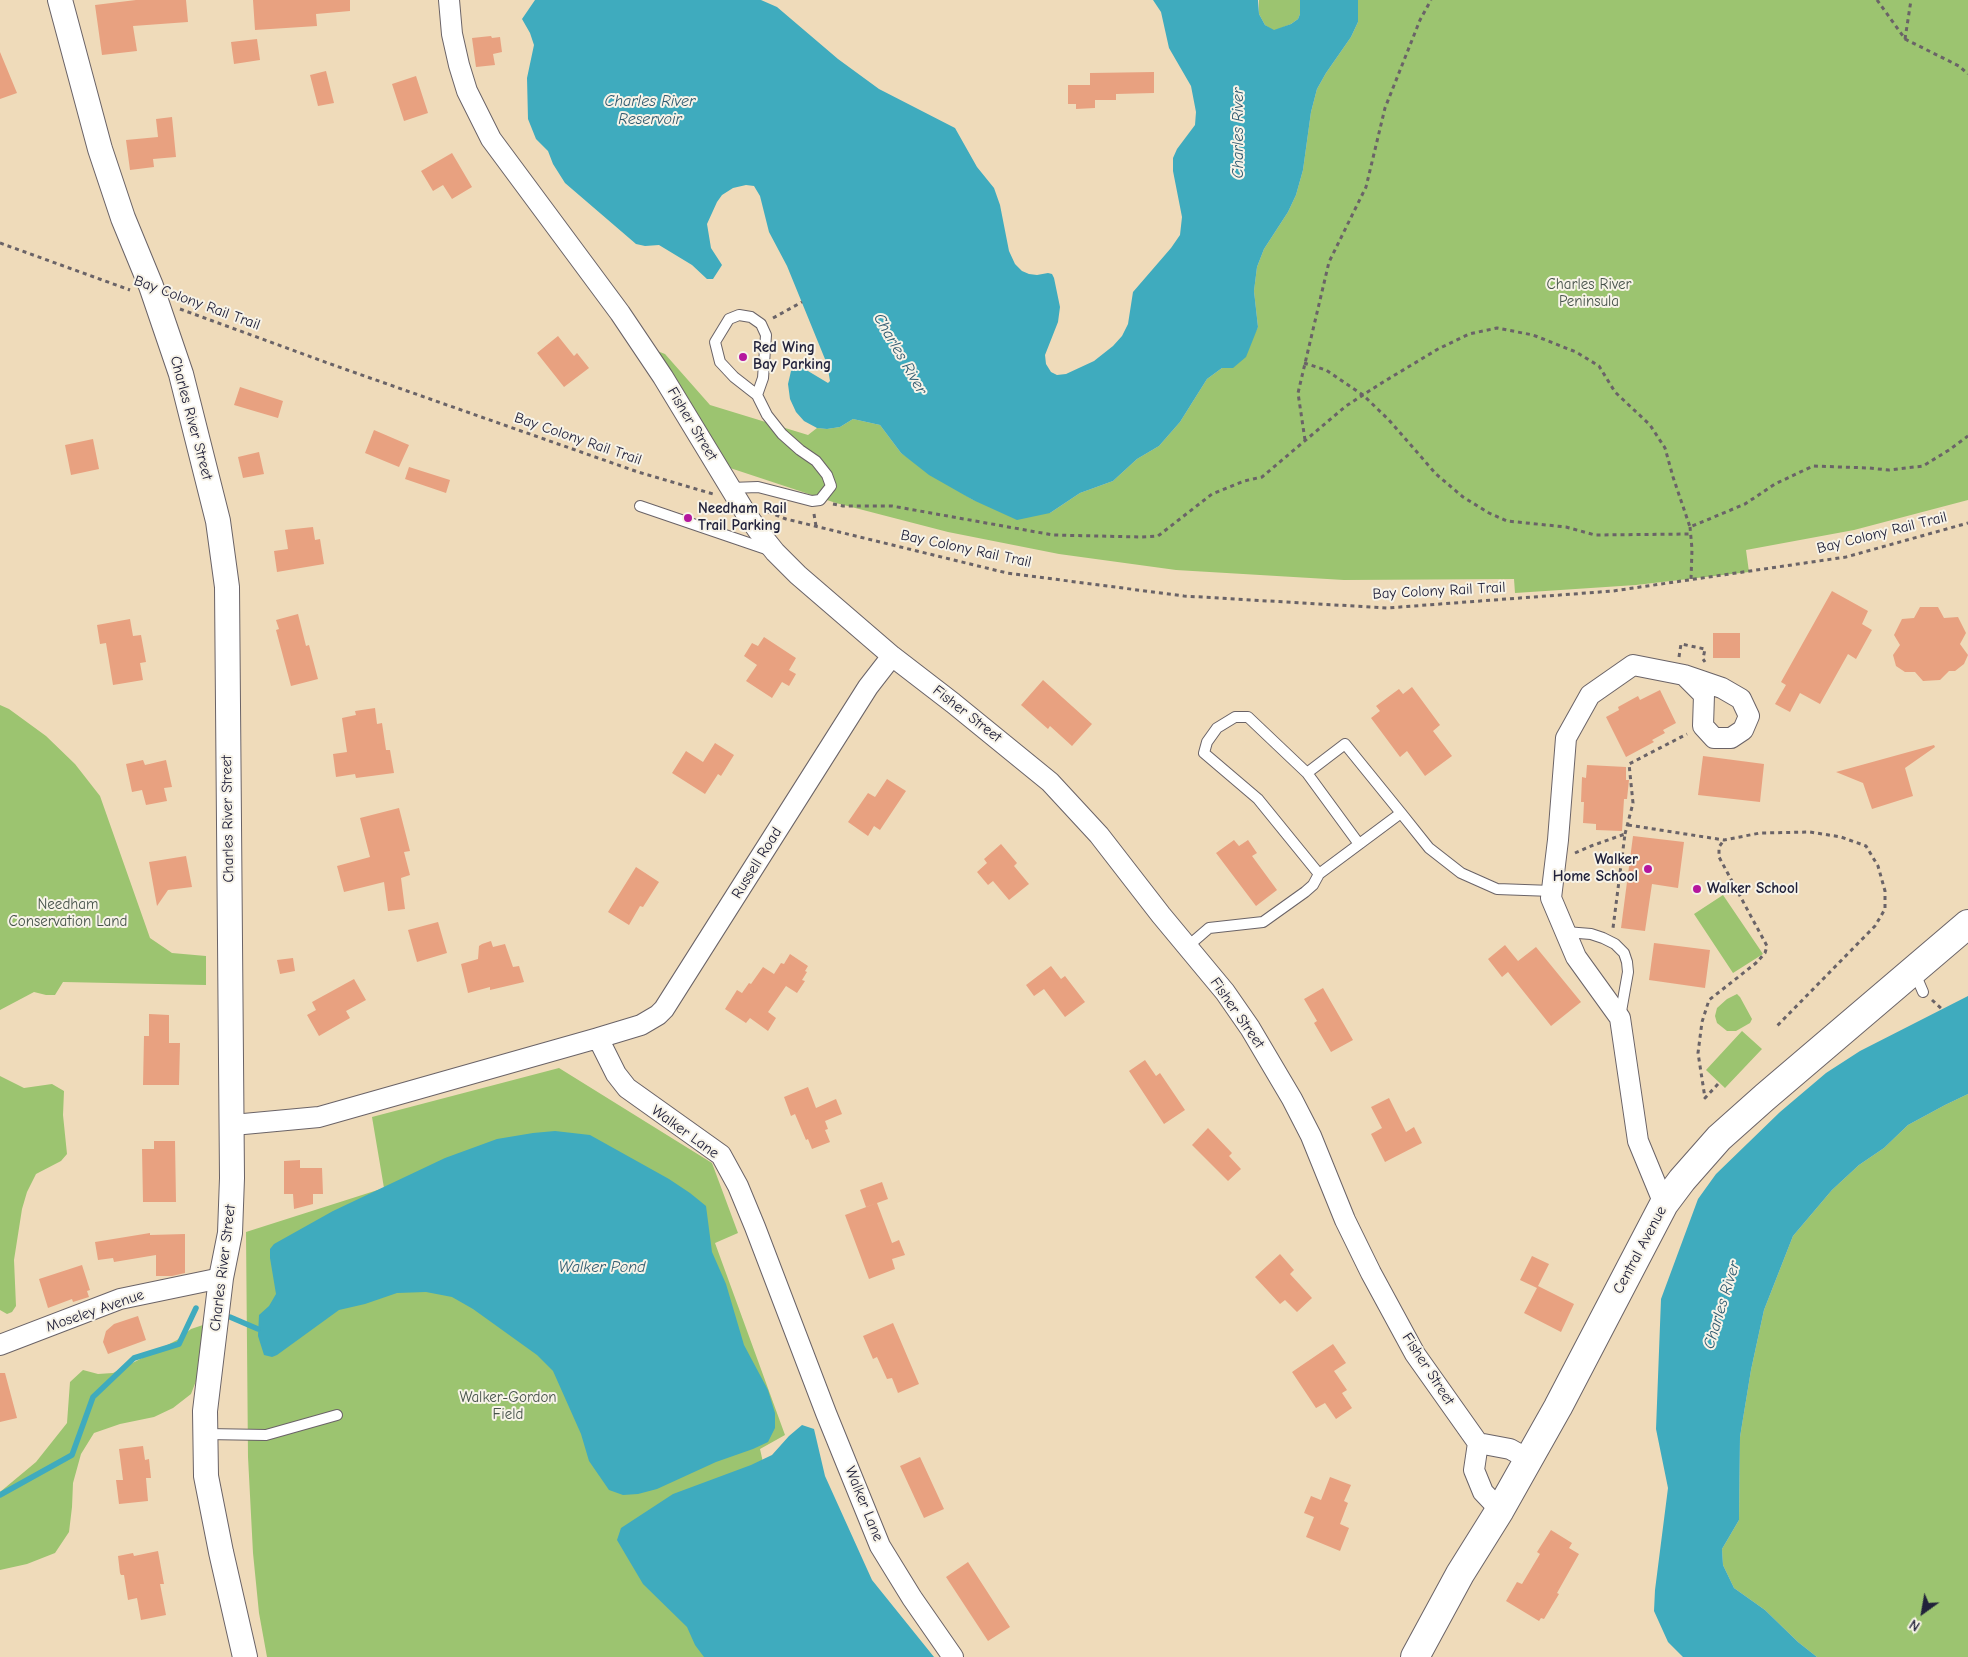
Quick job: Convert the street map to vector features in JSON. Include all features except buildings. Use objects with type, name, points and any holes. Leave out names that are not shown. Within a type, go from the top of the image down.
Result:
[{"type":"main road","name":"Central Avenue","points":[[1415,1657],[1460,1574],[1500,1510],[1558,1407],[1664,1204],[1682,1180],[1719,1138],[1918,981],[1968,924]]},
{"type":"street","name":"Charles River Street","points":[[60,0],[100,149],[123,218],[156,300],[181,374],[218,521],[227,587],[230,805],[228,856],[233,1125],[230,1234],[221,1278],[205,1411],[206,1476],[245,1657]]},
{"type":"street","name":"Fisher Street","points":[[449,0],[452,34],[459,65],[467,91],[491,139],[620,313],[663,376],[759,532],[775,552],[798,575],[892,656],[953,702],[1050,782],[1099,835],[1187,947],[1239,1009],[1311,1136],[1345,1220],[1415,1354],[1478,1443]]},
{"type":"street","name":"Russell Road","points":[[598,1038],[641,1025],[664,1009],[868,686],[892,656]]},
{"type":"street","points":[[1664,1204],[1638,1141],[1620,1018],[1576,957],[1551,898],[1558,840],[1566,738],[1590,695],[1633,665],[1684,676]]},
{"type":"street","points":[[233,1125],[319,1117],[598,1038]]},
{"type":"street","name":"Walker Lane","points":[[598,1038],[616,1074],[627,1088],[721,1155],[738,1186],[755,1227],[826,1413],[880,1546],[912,1598],[953,1657]]},
{"type":"street","name":"Moseley Avenue","points":[[0,1345],[120,1299],[221,1278]]},
{"type":"street","points":[[1500,1510],[1483,1492],[1474,1470],[1478,1443],[1510,1449],[1528,1459]]},
{"type":"lane","points":[[735,495],[758,487],[812,501],[820,500],[831,486],[827,476],[816,461],[782,434],[767,415],[757,395],[734,378],[720,362],[715,342],[729,318],[739,315],[751,317],[761,324],[766,335],[763,378],[757,395]]},
{"type":"lane","points":[[640,506],[775,552]]},
{"type":"lane","points":[[1319,874],[1258,799],[1204,753],[1207,742],[1216,728],[1235,717],[1248,716],[1307,773],[1359,844]]},
{"type":"lane","points":[[1307,773],[1345,744],[1429,848],[1461,873],[1497,889],[1552,891]]},
{"type":"lane","points":[[1187,947],[1209,928],[1263,922],[1305,892],[1313,885],[1319,874],[1401,813]]},
{"type":"lane","points":[[1566,932],[1591,934],[1603,938],[1615,944],[1624,953],[1628,972],[1620,1018]]},
{"type":"lane","points":[[206,1434],[266,1435],[337,1415]]},
{"type":"path","points":[[1305,441],[1298,393],[1329,262],[1366,187],[1385,108],[1420,20],[1431,0]]},
{"type":"path","points":[[1877,0],[1906,39],[1959,66],[1968,74]]},
{"type":"path","points":[[1906,39],[1911,0]]},
{"type":"path","name":"Bay Colony Rail Trail","points":[[0,243],[336,366],[638,472],[735,495],[786,519],[1007,573],[1184,596],[1387,608],[1613,591],[1691,580],[1846,557],[1968,523]]},
{"type":"path","points":[[761,324],[802,302]]},
{"type":"path","points":[[820,500],[843,506],[892,506],[1053,534],[1158,536],[1212,494],[1244,481],[1262,477],[1346,406],[1363,395],[1438,349],[1469,334],[1497,328],[1533,335],[1576,352],[1599,366],[1615,392],[1650,425],[1665,448],[1690,527],[1692,549],[1691,580]]},
{"type":"path","points":[[1304,363],[1326,370],[1363,395],[1389,420],[1436,474],[1463,497],[1489,513],[1507,521],[1566,527],[1596,535],[1691,534]]},
{"type":"path","points":[[1690,527],[1745,504],[1775,484],[1813,466],[1889,470],[1922,466],[1968,436]]},
{"type":"path","points":[[1628,825],[1724,840],[1760,833],[1810,832],[1841,837],[1866,846],[1878,866],[1885,892],[1885,909],[1875,926],[1776,1027]]},
{"type":"path","points":[[1572,855],[1625,834],[1613,934]]},
{"type":"path","points":[[1718,1084],[1705,1098],[1698,1053],[1702,1022],[1709,1000],[1756,963],[1766,953],[1767,946],[1720,857],[1719,847],[1724,840]]},
{"type":"green space","points":[[1259,0],[1300,0],[1298,19],[1274,31],[1265,25],[1259,14]]},
{"type":"green space","name":"Charles River Peninsula","points":[[1358,0],[1968,0],[1968,500],[1854,530],[1746,550],[1749,572],[1636,585],[1515,593],[1514,579],[1344,580],[1176,570],[1059,554],[948,532],[836,503],[721,465],[647,347],[665,354],[710,405],[808,435],[817,428],[840,427],[853,419],[880,425],[901,453],[973,500],[1050,513],[1080,493],[1113,481],[1137,459],[1159,446],[1180,422],[1207,379],[1222,368],[1233,367],[1252,338],[1258,327],[1254,291],[1257,267],[1264,249],[1288,212],[1296,195],[1303,170],[1311,112],[1317,89],[1351,37],[1358,22]]},
{"type":"green space","name":"Needham Conservation Land","points":[[0,705],[9,709],[46,736],[75,764],[100,796],[150,938],[172,953],[206,956],[206,985],[63,982],[55,995],[34,992],[0,1010]]},
{"type":"green space","points":[[1723,895],[1763,954],[1733,973],[1694,914]]},
{"type":"green space","points":[[1737,994],[1752,1019],[1750,1023],[1736,1031],[1727,1031],[1717,1023],[1715,1016],[1717,1008],[1727,999]]},
{"type":"green space","points":[[1742,1031],[1762,1049],[1725,1088],[1706,1070]]},
{"type":"green space","name":"Walker-Gordon Field","points":[[559,1068],[712,1163],[738,1233],[715,1243],[785,1435],[760,1449],[805,1650],[715,1657],[267,1657],[259,1613],[253,1553],[248,1457],[246,1232],[384,1188],[372,1117]]},
{"type":"green space","points":[[0,1076],[24,1088],[52,1084],[64,1091],[63,1115],[67,1154],[61,1161],[36,1174],[27,1192],[22,1209],[14,1260],[16,1306],[12,1312],[7,1314],[0,1310]]},
{"type":"green space","points":[[1968,1094],[1968,1657],[1817,1657],[1798,1642],[1765,1610],[1734,1588],[1723,1565],[1722,1549],[1739,1520],[1740,1437],[1751,1370],[1764,1310],[1793,1236],[1832,1190],[1859,1165],[1884,1148],[1908,1125]]},
{"type":"green space","points":[[203,1325],[207,1328],[201,1368],[191,1394],[173,1408],[154,1417],[120,1424],[94,1433],[81,1454],[73,1483],[69,1532],[55,1553],[27,1564],[0,1570],[0,1492],[36,1462],[67,1423],[70,1382],[83,1370],[98,1374],[113,1373],[177,1340],[191,1329]]},
{"type":"water","name":"Charles River Reservoir","points":[[535,0],[761,0],[777,7],[838,59],[879,89],[955,128],[977,167],[994,188],[1000,205],[1009,251],[1015,264],[1022,271],[1029,274],[1048,273],[1052,274],[1054,278],[1060,307],[1058,322],[1045,355],[1046,364],[1051,372],[1057,375],[1066,374],[1094,361],[1122,336],[1128,324],[1133,292],[1180,235],[1182,217],[1173,171],[1173,158],[1177,149],[1195,125],[1196,112],[1191,86],[1169,48],[1161,12],[1153,0],[1258,0],[1259,14],[1265,25],[1274,30],[1291,24],[1298,19],[1300,0],[1358,0],[1358,22],[1351,37],[1317,89],[1311,112],[1303,170],[1296,195],[1288,212],[1264,249],[1257,267],[1254,291],[1258,327],[1246,357],[1233,368],[1222,368],[1207,379],[1180,422],[1159,446],[1137,459],[1113,481],[1080,493],[1050,513],[1017,520],[973,500],[929,475],[901,453],[880,425],[853,419],[840,427],[817,428],[804,421],[796,412],[790,399],[788,384],[791,371],[795,368],[803,368],[828,383],[830,381],[827,364],[787,266],[769,232],[760,196],[754,186],[746,185],[733,188],[722,195],[717,202],[707,224],[711,248],[722,265],[713,279],[707,279],[692,265],[659,245],[645,246],[636,244],[565,183],[553,164],[548,151],[536,139],[528,119],[527,78],[534,45],[522,19]]},
{"type":"water","name":"Charles River","points":[[1968,996],[1968,1094],[1908,1125],[1884,1148],[1859,1165],[1832,1190],[1793,1236],[1764,1310],[1751,1370],[1740,1437],[1739,1520],[1722,1549],[1723,1565],[1734,1588],[1765,1610],[1798,1642],[1817,1657],[1683,1657],[1668,1642],[1654,1611],[1668,1488],[1656,1429],[1661,1299],[1698,1199],[1716,1174],[1780,1112],[1826,1073],[1860,1051]]},
{"type":"water","name":"Walker Pond","points":[[555,1131],[590,1135],[669,1179],[706,1206],[712,1252],[726,1284],[744,1345],[768,1390],[775,1413],[775,1428],[768,1442],[716,1462],[657,1489],[638,1494],[623,1495],[609,1490],[589,1461],[581,1434],[553,1371],[537,1355],[473,1309],[452,1297],[426,1292],[397,1293],[365,1304],[339,1310],[277,1355],[272,1357],[264,1355],[258,1336],[259,1315],[269,1306],[276,1294],[270,1258],[270,1249],[274,1244],[333,1211],[445,1158],[497,1139]]},
{"type":"water","points":[[802,1425],[814,1429],[825,1476],[872,1580],[934,1657],[704,1657],[695,1645],[687,1627],[643,1584],[617,1540],[621,1528],[673,1494],[751,1465],[772,1455]]},
{"type":"waterway","points":[[0,1495],[72,1455],[93,1397],[134,1358],[179,1344],[196,1308]]},
{"type":"waterway","points":[[230,1317],[258,1329]]},
{"type":"place","name":"Red Wing Bay Parking","points":[[743,357]]},
{"type":"place","name":"Needham Rail Trail Parking","points":[[688,518]]},
{"type":"place","name":"Walker Home School","points":[[1648,869]]},
{"type":"place","name":"Walker School","points":[[1697,889]]}]
